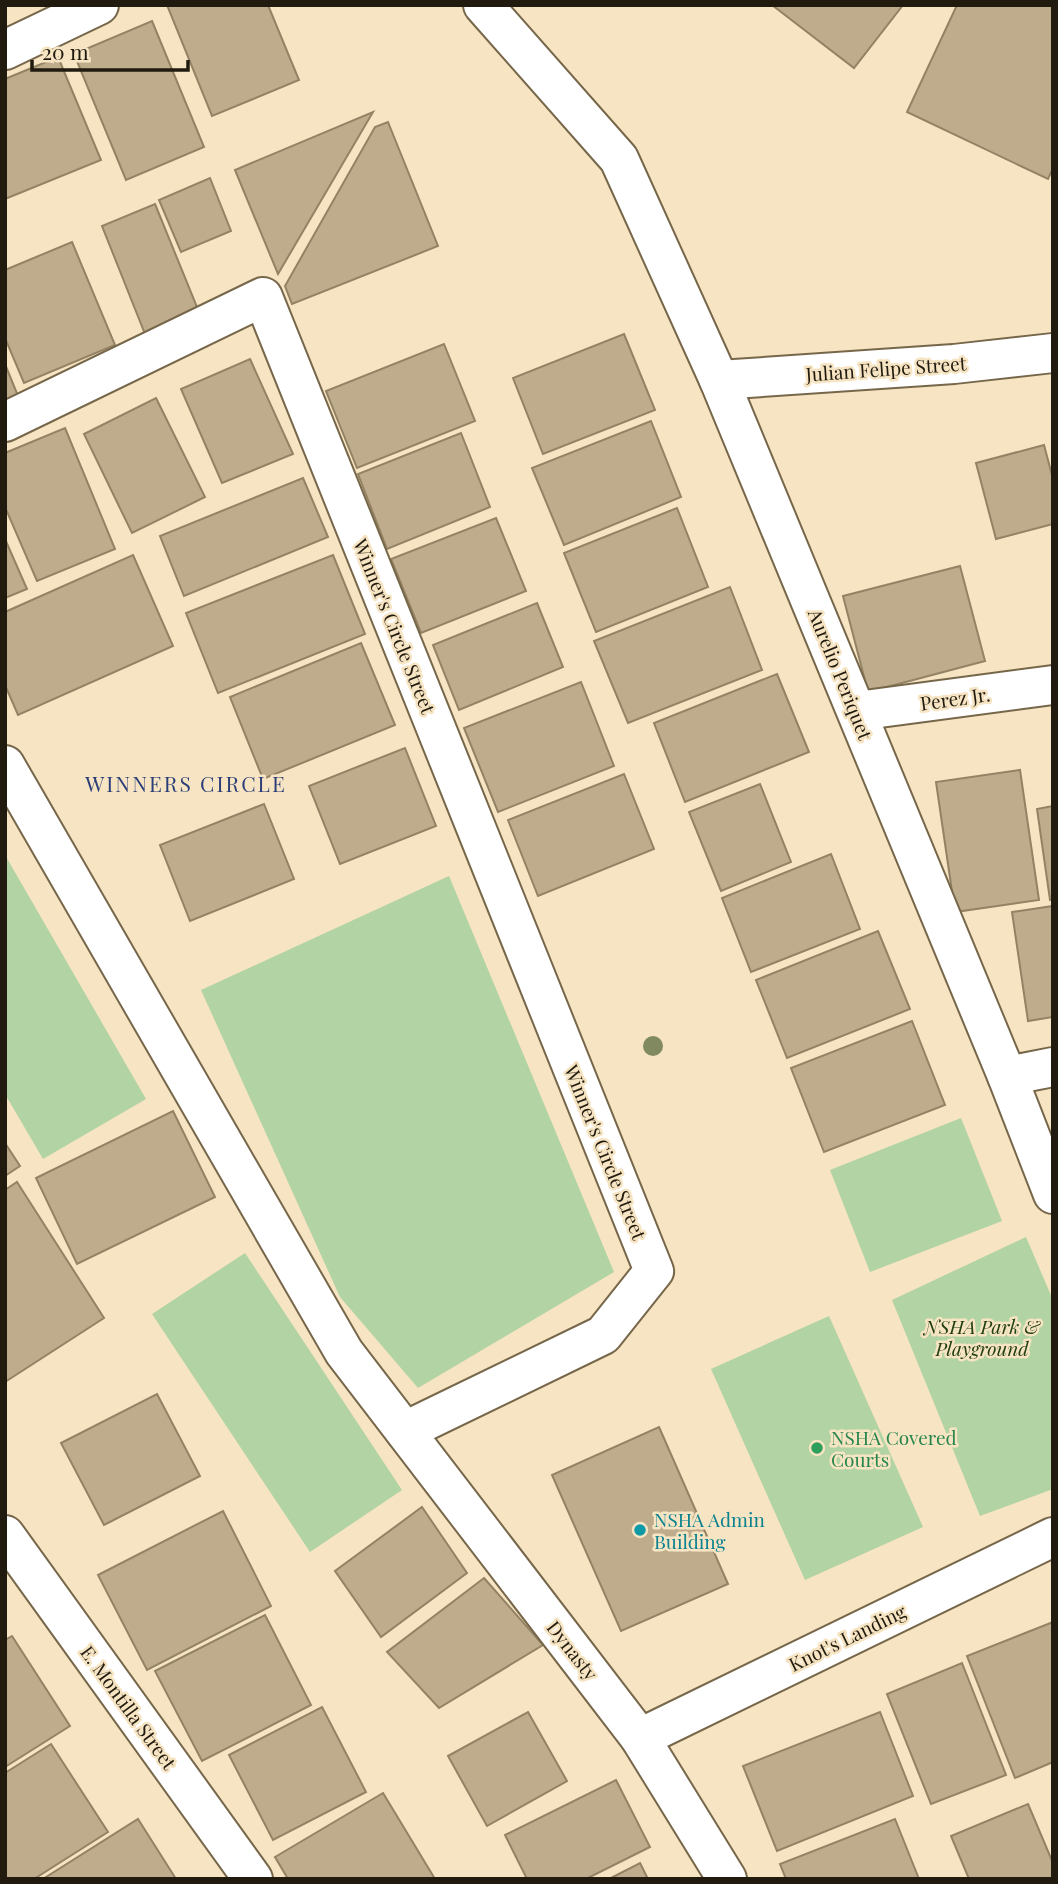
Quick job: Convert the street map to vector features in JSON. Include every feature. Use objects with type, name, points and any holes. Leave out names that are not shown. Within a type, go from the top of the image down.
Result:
[{"type":"street","points":[[5,50],[99,5]]},
{"type":"street","name":"Aurelio Periquet","points":[[483,5],[619,159],[719,380],[1007,1076],[1053,1194]]},
{"type":"street","name":"Winner's Circle Street","points":[[5,422],[263,297],[654,1271],[603,1335],[405,1431]]},
{"type":"street","name":"Julian Felipe Street","points":[[719,380],[1053,353]]},
{"type":"street","name":"Perez Jr.","points":[[857,711],[1053,685]]},
{"type":"street","points":[[5,765],[344,1352],[405,1431]]},
{"type":"street","points":[[1007,1076],[1053,1068]]},
{"type":"street","name":"Dynasty","points":[[405,1431],[640,1738],[727,1879]]},
{"type":"street","name":"E. Montilla Street","points":[[5,1535],[253,1879]]},
{"type":"street","name":"Knot's Landing","points":[[640,1738],[1053,1536]]},
{"type":"green space","points":[[5,855],[146,1099],[43,1159],[5,1094]]},
{"type":"green space","points":[[449,876],[614,1272],[418,1388],[340,1297],[201,990]]},
{"type":"green space","points":[[961,1118],[1002,1221],[870,1272],[830,1170]]},
{"type":"green space","name":"NSHA Park & Playground","points":[[1026,1237],[1053,1300],[1053,1489],[980,1516],[892,1300]]},
{"type":"green space","points":[[245,1253],[402,1490],[310,1552],[152,1314]]},
{"type":"green space","name":"NSHA Covered Courts","points":[[829,1316],[923,1527],[805,1580],[711,1369]]},
{"type":"building","points":[[167,5],[268,5],[299,80],[212,116]]},
{"type":"building","points":[[772,5],[903,5],[854,68]]},
{"type":"building","points":[[957,5],[1053,5],[1053,168],[1048,179],[907,112]]},
{"type":"building","points":[[152,21],[204,147],[126,180],[74,54]]},
{"type":"building","points":[[58,57],[101,160],[5,199],[5,79]]},
{"type":"building","points":[[373,112],[278,274],[235,170]]},
{"type":"building","points":[[388,122],[438,246],[292,304],[285,286],[375,127]]},
{"type":"building","points":[[210,178],[231,231],[181,252],[159,200]]},
{"type":"building","points":[[155,204],[199,312],[145,334],[102,226]]},
{"type":"building","points":[[72,242],[115,345],[24,383],[5,338],[5,270]]},
{"type":"building","points":[[624,334],[655,410],[543,454],[513,378]]},
{"type":"building","points":[[444,344],[475,421],[357,468],[326,391]]},
{"type":"building","points":[[250,359],[293,454],[222,483],[181,389]]},
{"type":"building","points":[[5,364],[18,396],[5,402]]},
{"type":"building","points":[[156,398],[205,497],[132,533],[84,434]]},
{"type":"building","points":[[651,421],[681,497],[564,545],[532,468]]},
{"type":"building","points":[[65,428],[115,549],[37,581],[5,507],[5,453]]},
{"type":"building","points":[[461,433],[490,507],[387,549],[358,474]]},
{"type":"building","points":[[1044,445],[1053,479],[1053,524],[996,539],[976,463]]},
{"type":"building","points":[[303,478],[328,537],[184,596],[160,536]]},
{"type":"building","points":[[677,508],[708,587],[596,632],[564,553]]},
{"type":"building","points":[[496,518],[526,591],[421,633],[391,559]]},
{"type":"building","points":[[5,539],[27,589],[5,598]]},
{"type":"building","points":[[133,555],[173,646],[18,715],[5,685],[5,612]]},
{"type":"building","points":[[333,555],[365,634],[218,693],[186,613]]},
{"type":"building","points":[[960,566],[985,661],[868,692],[843,596]]},
{"type":"building","points":[[730,587],[762,670],[628,723],[594,641]]},
{"type":"building","points":[[537,603],[563,667],[459,710],[433,645]]},
{"type":"building","points":[[361,643],[395,725],[263,779],[230,697]]},
{"type":"building","points":[[777,674],[809,752],[685,802],[654,723]]},
{"type":"building","points":[[581,682],[614,766],[498,812],[464,728]]},
{"type":"building","points":[[405,748],[436,826],[340,864],[309,786]]},
{"type":"building","points":[[1020,770],[1039,900],[955,912],[936,782]]},
{"type":"building","points":[[624,774],[654,849],[538,896],[508,820]]},
{"type":"building","points":[[760,784],[791,862],[721,891],[689,812]]},
{"type":"building","points":[[264,804],[294,879],[190,921],[160,845]]},
{"type":"building","points":[[1053,806],[1053,899],[1050,900],[1037,809]]},
{"type":"building","points":[[831,854],[860,929],[751,972],[722,898]]},
{"type":"building","points":[[1053,906],[1053,1017],[1028,1021],[1012,912]]},
{"type":"building","points":[[878,931],[910,1009],[787,1058],[756,980]]},
{"type":"building","points":[[912,1021],[945,1105],[824,1152],[791,1068]]},
{"type":"building","points":[[173,1111],[215,1197],[77,1264],[36,1178]]},
{"type":"building","points":[[5,1143],[20,1166],[5,1176]]},
{"type":"building","points":[[17,1182],[104,1318],[5,1382],[5,1190]]},
{"type":"building","points":[[157,1394],[200,1476],[104,1525],[61,1443]]},
{"type":"building","name":"NSHA Admin Building","points":[[659,1427],[728,1584],[621,1631],[552,1475]]},
{"type":"building","points":[[422,1507],[467,1573],[381,1637],[335,1571]]},
{"type":"building","points":[[223,1511],[271,1606],[147,1670],[98,1575]]},
{"type":"building","points":[[484,1578],[543,1645],[439,1708],[387,1652]]},
{"type":"building","points":[[265,1615],[311,1705],[202,1761],[155,1671]]},
{"type":"building","points":[[1053,1622],[1053,1762],[1015,1778],[967,1656]]},
{"type":"building","points":[[12,1636],[70,1726],[5,1767],[5,1640]]},
{"type":"building","points":[[962,1663],[1006,1775],[931,1804],[887,1694]]},
{"type":"building","points":[[322,1707],[366,1792],[273,1840],[229,1755]]},
{"type":"building","points":[[528,1712],[567,1781],[487,1826],[448,1756]]},
{"type":"building","points":[[880,1712],[913,1796],[777,1851],[743,1766]]},
{"type":"building","points":[[51,1744],[108,1832],[34,1879],[5,1879],[5,1773]]},
{"type":"building","points":[[616,1780],[650,1847],[586,1879],[527,1879],[505,1835]]},
{"type":"building","points":[[383,1793],[435,1879],[288,1879],[275,1857]]},
{"type":"building","points":[[1028,1804],[1053,1863],[1053,1879],[969,1879],[951,1836]]},
{"type":"building","points":[[138,1819],[176,1879],[43,1879]]},
{"type":"building","points":[[895,1819],[919,1879],[786,1879],[780,1864]]},
{"type":"building","points":[[640,1863],[648,1879],[609,1879]]},
{"type":"place","name":"NSHA Covered Courts","points":[[817,1448]]},
{"type":"place","name":"NSHA Admin Building","points":[[640,1530]]},
{"type":"district","name":"WINNERS CIRCLE","points":[[186,783]]}]
